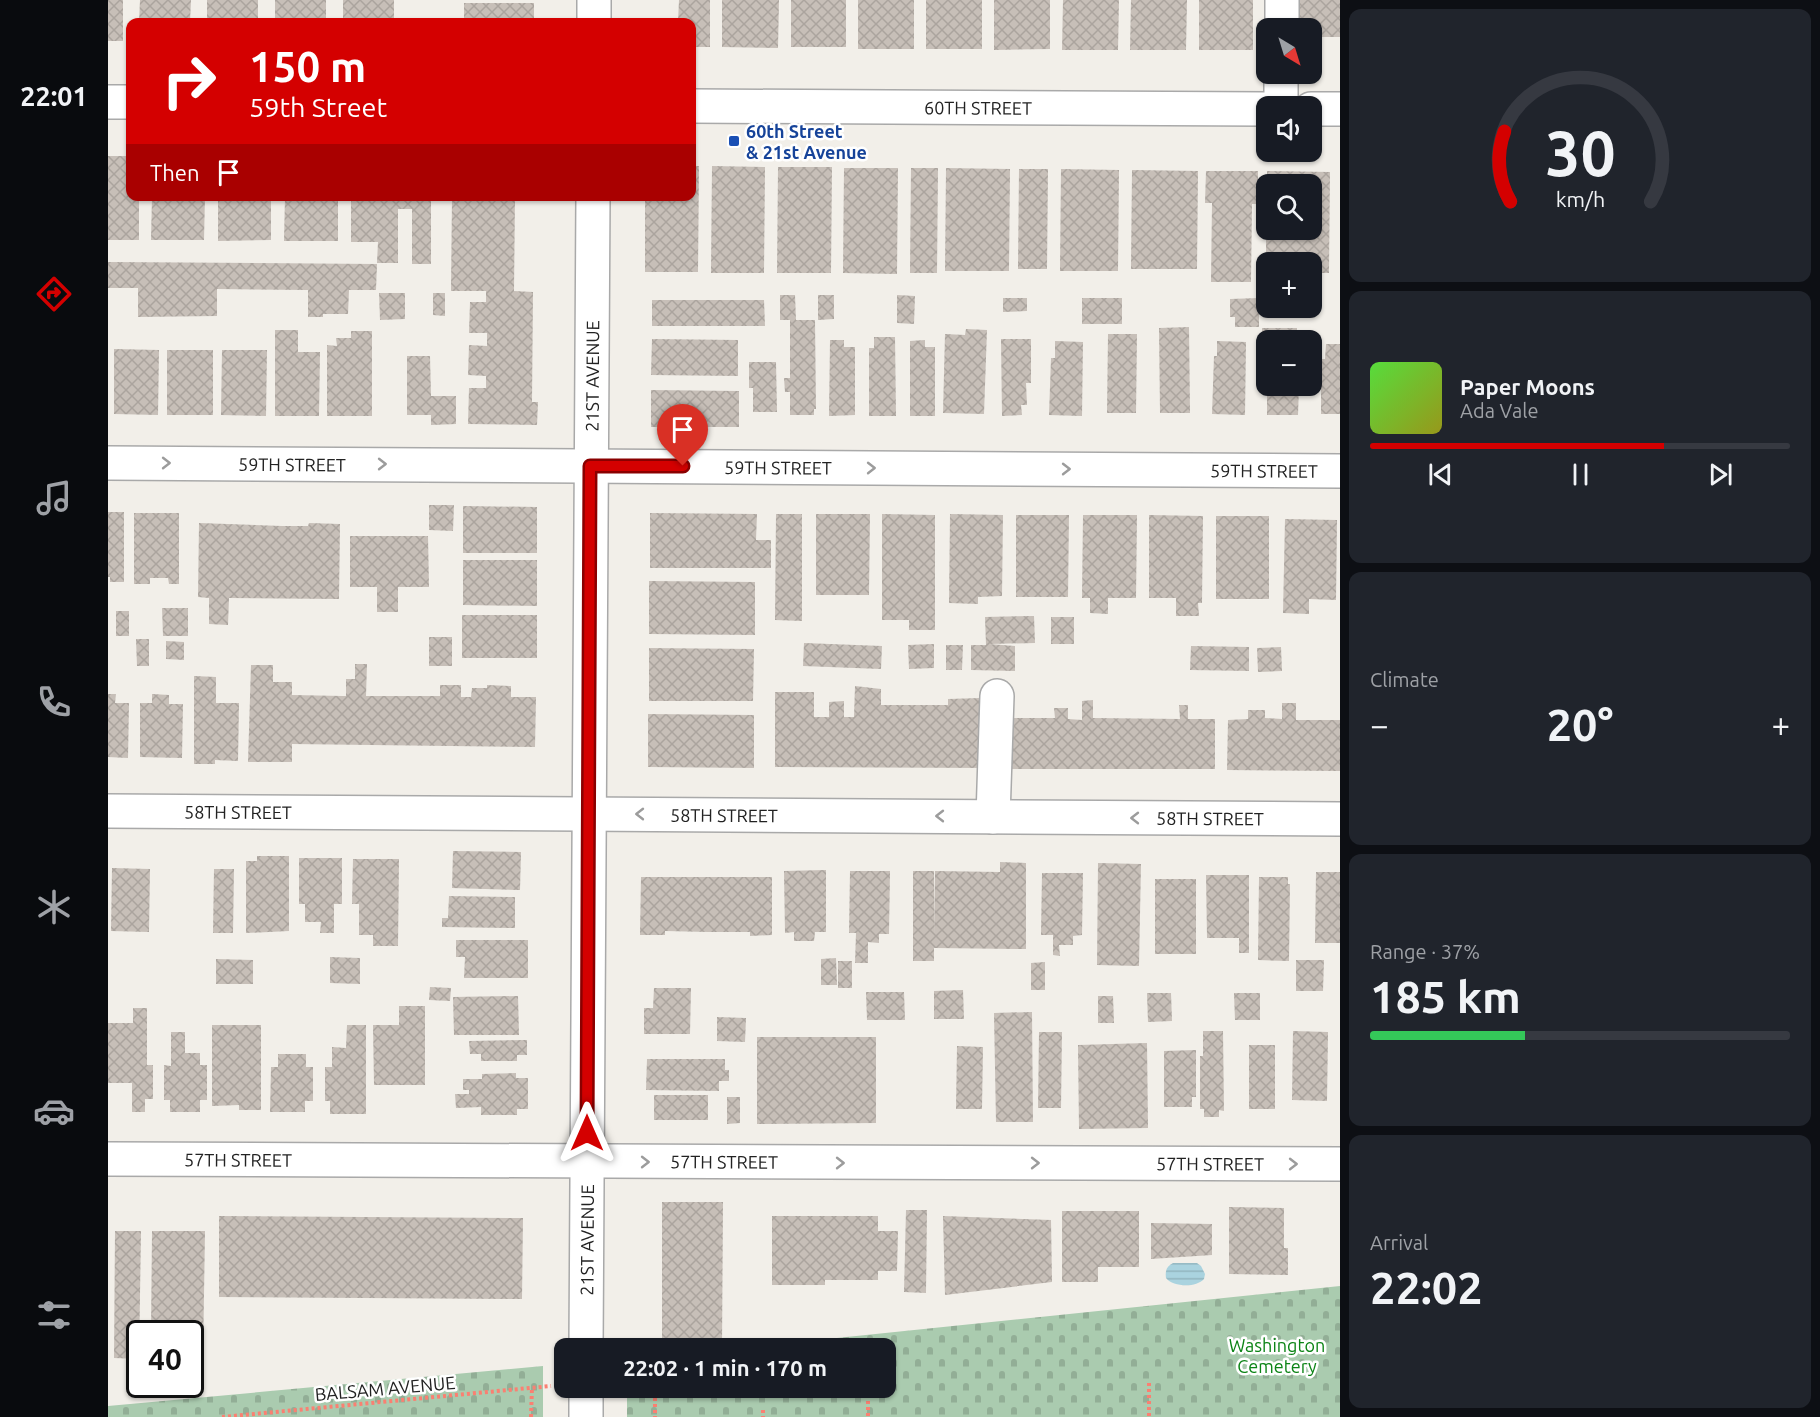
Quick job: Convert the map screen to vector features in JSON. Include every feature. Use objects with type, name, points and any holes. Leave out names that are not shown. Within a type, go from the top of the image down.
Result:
[{"type":"street","points":[[594,0],[594,18]]},
{"type":"street","points":[[1282,0],[1282,18]]},
{"type":"street","points":[[108,102],[126,102]]},
{"type":"street","name":"60TH STREET","points":[[696,106],[1256,109]]},
{"type":"street","points":[[1322,109],[1340,109]]},
{"type":"street","name":"21ST AVENUE","points":[[586,1338],[593,201]]},
{"type":"street","name":"59TH STREET","points":[[108,463],[1340,471]]},
{"type":"street","points":[[993,817],[998,696]]},
{"type":"street","name":"58TH STREET","points":[[108,811],[1340,819]]},
{"type":"street","name":"57TH STREET","points":[[108,1159],[1340,1164]]},
{"type":"street","points":[[586,1398],[586,1417]]},
{"type":"path","points":[[1149,1383],[1149,1417]]},
{"type":"path","name":"BALSAM AVENUE","points":[[222,1417],[551,1386]]},
{"type":"path","points":[[531,1417],[532,1387]]},
{"type":"path","points":[[655,1398],[655,1417]]},
{"type":"path","points":[[868,1401],[868,1417]]},
{"type":"path","points":[[763,1410],[763,1417]]},
{"type":"green space","name":"Washington Cemetery","points":[[1340,1286],[1340,1417],[627,1417],[627,1398],[896,1398],[896,1338],[837,1338]]},
{"type":"green space","points":[[543,1366],[543,1417],[108,1417],[108,1406]]},
{"type":"water","points":[[1173,1263],[1197,1263],[1205,1274],[1204,1279],[1190,1285],[1179,1285],[1169,1281],[1166,1278],[1166,1271]]},
{"type":"building","points":[[108,0],[123,0],[123,41],[108,41]]},
{"type":"building","points":[[140,0],[191,0],[190,18],[139,18]]},
{"type":"building","points":[[207,0],[258,0],[258,18],[207,18]]},
{"type":"building","points":[[275,0],[326,0],[326,18],[275,18]]},
{"type":"building","points":[[343,0],[394,0],[394,18],[343,18]]},
{"type":"building","points":[[679,0],[710,0],[710,47],[696,47],[696,18],[678,18]]},
{"type":"building","points":[[722,0],[779,0],[778,48],[722,47]]},
{"type":"building","points":[[791,0],[846,0],[846,47],[791,47]]},
{"type":"building","points":[[858,0],[914,0],[914,49],[858,49]]},
{"type":"building","points":[[926,0],[982,0],[982,49],[926,49]]},
{"type":"building","points":[[994,0],[1050,0],[1050,49],[994,50]]},
{"type":"building","points":[[1063,0],[1119,0],[1118,50],[1062,50]]},
{"type":"building","points":[[1131,0],[1187,0],[1186,50],[1130,50]]},
{"type":"building","points":[[1199,0],[1253,0],[1253,50],[1199,50]]},
{"type":"building","points":[[1290,0],[1340,0],[1340,37],[1322,37],[1322,18],[1290,18]]},
{"type":"building","points":[[464,3],[534,3],[534,18],[464,18]]},
{"type":"building","points":[[108,156],[126,156],[126,201],[139,201],[139,240],[108,240]]},
{"type":"building","points":[[696,166],[699,166],[698,272],[645,272],[645,201],[696,201]]},
{"type":"building","points":[[712,166],[765,167],[764,273],[711,273]]},
{"type":"building","points":[[778,167],[832,167],[831,273],[777,273]]},
{"type":"building","points":[[844,168],[898,168],[897,274],[843,273]]},
{"type":"building","points":[[911,168],[938,168],[937,273],[910,273]]},
{"type":"building","points":[[946,168],[1010,169],[1009,271],[945,271]]},
{"type":"building","points":[[1019,169],[1048,169],[1047,269],[1018,269]]},
{"type":"building","points":[[1061,169],[1119,170],[1118,271],[1060,271]]},
{"type":"building","points":[[1132,170],[1198,171],[1197,269],[1131,269]]},
{"type":"building","points":[[1206,171],[1258,171],[1256,174],[1256,204],[1252,204],[1251,282],[1211,282],[1212,203],[1205,203]]},
{"type":"building","points":[[1267,171],[1330,172],[1329,273],[1322,273],[1322,252],[1266,252],[1266,240],[1322,240],[1322,174],[1267,174]]},
{"type":"building","points":[[152,201],[205,201],[204,240],[151,240]]},
{"type":"building","points":[[218,201],[271,201],[271,240],[218,241]]},
{"type":"building","points":[[285,201],[338,201],[338,241],[284,241]]},
{"type":"building","points":[[351,201],[431,201],[431,264],[412,264],[412,209],[398,209],[398,263],[377,263],[378,242],[351,242]]},
{"type":"building","points":[[452,201],[515,201],[514,291],[533,292],[532,402],[538,402],[537,425],[468,424],[469,388],[486,388],[486,376],[468,375],[469,345],[487,346],[487,333],[469,333],[470,302],[486,302],[486,291],[451,291]]},
{"type":"building","points":[[108,262],[377,264],[376,290],[349,290],[348,314],[323,314],[323,317],[308,317],[308,290],[217,289],[217,316],[138,317],[138,288],[108,288]]},
{"type":"building","points":[[379,293],[405,293],[405,319],[380,320]]},
{"type":"building","points":[[433,293],[445,293],[445,316],[433,315]]},
{"type":"building","points":[[780,295],[795,295],[796,320],[815,320],[816,409],[814,409],[814,415],[790,415],[790,392],[785,392],[784,378],[790,378],[790,320],[780,320]]},
{"type":"building","points":[[818,295],[834,295],[834,319],[818,320]]},
{"type":"building","points":[[897,295],[915,296],[914,324],[897,323]]},
{"type":"building","points":[[1003,298],[1027,298],[1027,311],[1003,312]]},
{"type":"building","points":[[1082,298],[1122,298],[1122,324],[1082,324]]},
{"type":"building","points":[[1256,298],[1256,318],[1259,318],[1259,327],[1235,327],[1235,317],[1230,317],[1230,299]]},
{"type":"building","points":[[652,300],[764,300],[765,326],[652,326]]},
{"type":"building","points":[[1189,327],[1190,413],[1160,413],[1159,328]]},
{"type":"building","points":[[1262,328],[1297,328],[1297,330],[1262,330]]},
{"type":"building","points":[[966,329],[987,330],[984,414],[943,413],[945,334],[965,335]]},
{"type":"building","points":[[275,330],[298,330],[298,352],[320,352],[319,416],[275,416]]},
{"type":"building","points":[[351,331],[372,331],[372,416],[327,416],[327,345],[337,346],[336,338],[351,338]]},
{"type":"building","points":[[1108,334],[1137,334],[1136,413],[1107,413]]},
{"type":"building","points":[[874,337],[895,337],[896,416],[869,416],[869,348],[874,348]]},
{"type":"building","points":[[652,339],[738,340],[738,376],[651,375]]},
{"type":"building","points":[[1001,339],[1031,339],[1031,383],[1026,383],[1027,405],[1021,405],[1022,415],[1002,416]]},
{"type":"building","points":[[830,340],[844,340],[844,347],[855,347],[855,415],[829,416]]},
{"type":"building","points":[[925,340],[925,347],[935,347],[935,416],[910,416],[910,341]]},
{"type":"building","points":[[1055,341],[1083,342],[1082,416],[1049,415],[1051,358],[1055,358]]},
{"type":"building","points":[[1217,341],[1246,342],[1245,415],[1212,414],[1214,356],[1217,356]]},
{"type":"building","points":[[1326,344],[1340,344],[1340,414],[1321,414],[1322,359],[1325,359]]},
{"type":"building","points":[[114,349],[159,350],[158,415],[114,414]]},
{"type":"building","points":[[167,350],[213,350],[213,415],[167,415]]},
{"type":"building","points":[[222,350],[267,350],[266,416],[221,415]]},
{"type":"building","points":[[407,356],[430,356],[431,396],[456,396],[456,424],[431,425],[431,415],[407,415]]},
{"type":"building","points":[[749,362],[776,362],[777,412],[753,412],[753,388],[749,388]]},
{"type":"building","points":[[651,390],[739,391],[739,427],[651,427]]},
{"type":"building","points":[[1267,396],[1299,396],[1298,415],[1267,415]]},
{"type":"building","points":[[429,505],[454,505],[453,531],[429,530]]},
{"type":"building","points":[[463,506],[537,507],[537,553],[463,553]]},
{"type":"building","points":[[108,512],[124,512],[124,582],[110,582],[110,577],[108,577]]},
{"type":"building","points":[[134,513],[179,513],[179,584],[169,584],[168,578],[150,578],[150,584],[134,584]]},
{"type":"building","points":[[650,513],[757,514],[756,540],[771,540],[771,568],[650,568]]},
{"type":"building","points":[[776,514],[802,514],[802,621],[775,620]]},
{"type":"building","points":[[816,514],[870,514],[869,595],[816,595]]},
{"type":"building","points":[[882,514],[935,515],[935,630],[909,630],[909,620],[882,620]]},
{"type":"building","points":[[950,514],[1003,515],[1002,596],[978,597],[978,604],[949,603]]},
{"type":"building","points":[[1016,515],[1069,515],[1068,597],[1016,597]]},
{"type":"building","points":[[1083,515],[1137,515],[1136,598],[1108,598],[1108,614],[1090,613],[1090,598],[1082,598]]},
{"type":"building","points":[[1149,515],[1203,516],[1202,603],[1198,603],[1199,616],[1176,616],[1176,598],[1149,598]]},
{"type":"building","points":[[1216,516],[1269,516],[1269,599],[1216,599]]},
{"type":"building","points":[[1285,519],[1337,520],[1336,600],[1309,599],[1309,614],[1283,613]]},
{"type":"building","points":[[199,523],[282,526],[308,526],[309,523],[340,524],[339,599],[229,598],[228,625],[209,624],[209,598],[198,597]]},
{"type":"building","points":[[350,536],[428,536],[429,587],[398,587],[398,612],[377,612],[377,587],[350,587]]},
{"type":"building","points":[[463,560],[537,560],[537,606],[463,605]]},
{"type":"building","points":[[649,581],[755,582],[755,635],[649,634]]},
{"type":"building","points":[[162,608],[188,608],[188,636],[163,636]]},
{"type":"building","points":[[116,611],[129,611],[129,636],[116,636]]},
{"type":"building","points":[[462,615],[537,615],[537,658],[462,658]]},
{"type":"building","points":[[1034,616],[1035,643],[989,644],[1015,646],[1015,671],[971,670],[971,645],[986,645],[985,617]]},
{"type":"building","points":[[1051,617],[1074,617],[1074,644],[1051,644]]},
{"type":"building","points":[[429,637],[452,637],[452,666],[429,666]]},
{"type":"building","points":[[136,639],[149,639],[149,666],[137,666]]},
{"type":"building","points":[[166,641],[184,642],[184,660],[166,659]]},
{"type":"building","points":[[804,643],[882,646],[881,669],[803,666]]},
{"type":"building","points":[[934,644],[934,668],[909,669],[908,645]]},
{"type":"building","points":[[946,645],[963,645],[962,670],[946,670]]},
{"type":"building","points":[[1191,646],[1249,647],[1249,671],[1190,670]]},
{"type":"building","points":[[1281,647],[1282,671],[1258,672],[1257,648]]},
{"type":"building","points":[[649,648],[754,649],[753,701],[649,701]]},
{"type":"building","points":[[355,664],[367,664],[366,696],[440,696],[440,685],[461,685],[461,697],[471,697],[472,688],[487,688],[487,685],[511,686],[511,697],[536,697],[535,747],[292,744],[292,762],[248,762],[251,665],[273,665],[273,682],[292,682],[292,695],[346,696],[346,679],[355,679]]},
{"type":"building","points":[[194,676],[216,677],[216,703],[239,703],[238,761],[215,760],[215,764],[194,764]]},
{"type":"building","points":[[855,686],[881,689],[881,705],[948,705],[948,699],[980,698],[986,768],[775,767],[775,692],[814,692],[814,717],[829,717],[829,702],[844,701],[844,717],[854,717]]},
{"type":"building","points":[[108,694],[116,694],[115,703],[129,703],[128,758],[108,757]]},
{"type":"building","points":[[152,694],[169,695],[169,704],[183,704],[182,758],[140,757],[140,703],[152,703]]},
{"type":"building","points":[[1093,700],[1093,718],[1180,719],[1179,705],[1188,705],[1188,719],[1215,719],[1215,769],[1003,769],[1003,718],[1055,718],[1054,708],[1068,708],[1068,719],[1082,720],[1082,701]]},
{"type":"building","points":[[1282,703],[1296,703],[1296,720],[1340,720],[1340,771],[1227,770],[1228,720],[1248,719],[1248,710],[1265,710],[1265,718],[1282,719]]},
{"type":"building","points":[[648,714],[754,715],[754,768],[648,767]]},
{"type":"building","points":[[453,851],[521,852],[520,890],[452,888]]},
{"type":"building","points":[[257,856],[289,856],[289,931],[246,933],[246,861],[257,861]]},
{"type":"building","points":[[299,858],[342,858],[342,904],[334,904],[334,933],[320,933],[321,922],[305,922],[305,904],[299,904]]},
{"type":"building","points":[[353,859],[399,859],[398,946],[373,946],[373,935],[359,935],[359,904],[352,904]]},
{"type":"building","points":[[1000,862],[1026,863],[1026,949],[934,948],[934,961],[913,961],[913,871],[934,871],[935,935],[935,871],[1000,872]]},
{"type":"building","points":[[1098,863],[1141,864],[1139,966],[1097,965]]},
{"type":"building","points":[[112,868],[150,869],[149,932],[111,931]]},
{"type":"building","points":[[214,869],[234,869],[233,933],[213,933]]},
{"type":"building","points":[[826,870],[826,932],[815,932],[814,941],[794,941],[794,932],[785,933],[784,871]]},
{"type":"building","points":[[850,871],[890,871],[889,934],[879,934],[879,943],[868,942],[868,963],[855,963],[856,933],[849,933]]},
{"type":"building","points":[[1316,872],[1340,872],[1340,943],[1315,943]]},
{"type":"building","points":[[1042,873],[1083,873],[1082,935],[1073,936],[1073,945],[1059,945],[1060,956],[1053,955],[1053,935],[1041,935]]},
{"type":"building","points":[[1206,875],[1249,875],[1249,953],[1239,953],[1239,938],[1207,938]]},
{"type":"building","points":[[641,877],[772,877],[772,935],[750,936],[750,932],[665,931],[665,935],[640,935]]},
{"type":"building","points":[[1259,877],[1288,877],[1288,884],[1290,884],[1289,961],[1258,960]]},
{"type":"building","points":[[1155,879],[1196,879],[1196,954],[1155,954]]},
{"type":"building","points":[[449,896],[515,897],[515,928],[442,927],[442,918],[448,918]]},
{"type":"building","points":[[456,940],[528,940],[528,978],[464,978],[465,957],[456,957]]},
{"type":"building","points":[[330,957],[360,958],[360,984],[330,983]]},
{"type":"building","points":[[836,958],[837,985],[821,985],[821,959]]},
{"type":"building","points":[[216,959],[253,960],[253,984],[216,984]]},
{"type":"building","points":[[1296,960],[1324,960],[1323,991],[1296,991]]},
{"type":"building","points":[[838,961],[852,961],[852,988],[838,988]]},
{"type":"building","points":[[1045,962],[1045,990],[1031,990],[1031,963]]},
{"type":"building","points":[[430,987],[451,988],[450,1001],[429,1000]]},
{"type":"building","points":[[654,988],[691,988],[690,1034],[644,1034],[644,1008],[653,1008]]},
{"type":"building","points":[[963,990],[964,1019],[934,1019],[934,991]]},
{"type":"building","points":[[866,992],[904,992],[905,1020],[867,1020]]},
{"type":"building","points":[[1147,993],[1171,993],[1172,1021],[1148,1022]]},
{"type":"building","points":[[1234,993],[1260,993],[1260,1020],[1235,1020]]},
{"type":"building","points":[[518,996],[519,1035],[454,1035],[453,997]]},
{"type":"building","points":[[1098,996],[1113,996],[1114,1023],[1098,1023]]},
{"type":"building","points":[[399,1006],[425,1006],[425,1085],[374,1085],[373,1025],[399,1025]]},
{"type":"building","points":[[133,1008],[147,1008],[147,1065],[153,1065],[153,1099],[145,1099],[145,1112],[132,1112],[132,1083],[108,1083],[108,1023],[133,1023]]},
{"type":"building","points":[[1032,1012],[1033,1122],[996,1122],[994,1013]]},
{"type":"building","points":[[717,1017],[746,1018],[745,1042],[717,1041]]},
{"type":"building","points":[[212,1025],[261,1025],[261,1110],[239,1110],[239,1105],[212,1106]]},
{"type":"building","points":[[347,1025],[366,1025],[366,1114],[330,1114],[330,1101],[325,1101],[325,1067],[332,1067],[332,1047],[346,1048]]},
{"type":"building","points":[[1203,1031],[1223,1031],[1224,1111],[1219,1110],[1219,1117],[1204,1117],[1204,1109],[1200,1109],[1200,1056],[1203,1056]]},
{"type":"building","points":[[1293,1031],[1328,1032],[1327,1101],[1292,1100]]},
{"type":"building","points":[[171,1032],[185,1032],[185,1053],[200,1053],[200,1065],[207,1065],[207,1100],[200,1100],[200,1112],[170,1112],[170,1100],[164,1100],[164,1065],[171,1066]]},
{"type":"building","points":[[1039,1032],[1062,1032],[1061,1108],[1038,1108]]},
{"type":"building","points":[[757,1037],[876,1037],[876,1123],[757,1124]]},
{"type":"building","points":[[527,1040],[527,1055],[517,1055],[517,1061],[481,1061],[481,1054],[470,1054],[469,1041]]},
{"type":"building","points":[[1147,1043],[1148,1128],[1079,1129],[1078,1045]]},
{"type":"building","points":[[1249,1045],[1275,1045],[1275,1109],[1249,1109]]},
{"type":"building","points":[[957,1046],[983,1047],[982,1109],[956,1109]]},
{"type":"building","points":[[1196,1050],[1196,1097],[1192,1097],[1192,1107],[1164,1107],[1164,1051]]},
{"type":"building","points":[[278,1054],[306,1054],[306,1067],[313,1067],[313,1101],[305,1101],[305,1112],[270,1112],[271,1067],[278,1067]]},
{"type":"building","points":[[647,1059],[725,1059],[725,1070],[729,1070],[729,1081],[719,1081],[719,1091],[646,1090]]},
{"type":"building","points":[[516,1073],[516,1078],[528,1078],[528,1109],[517,1109],[517,1115],[481,1115],[481,1107],[456,1108],[455,1094],[469,1094],[469,1090],[463,1090],[463,1079],[482,1079],[482,1074]]},
{"type":"building","points":[[654,1095],[708,1095],[708,1120],[654,1120]]},
{"type":"building","points":[[727,1097],[740,1097],[740,1123],[727,1124]]},
{"type":"building","points":[[662,1202],[723,1202],[722,1338],[662,1338]]},
{"type":"building","points":[[1229,1207],[1284,1208],[1284,1248],[1288,1248],[1288,1275],[1229,1274]]},
{"type":"building","points":[[906,1210],[927,1210],[926,1293],[904,1292]]},
{"type":"building","points":[[1062,1211],[1139,1211],[1139,1267],[1098,1267],[1098,1282],[1062,1282]]},
{"type":"building","points":[[219,1216],[523,1218],[522,1299],[219,1297]]},
{"type":"building","points":[[772,1216],[878,1216],[878,1231],[898,1231],[897,1271],[878,1271],[878,1280],[825,1280],[825,1285],[772,1285]]},
{"type":"building","points":[[943,1216],[1051,1220],[1052,1282],[945,1295]]},
{"type":"building","points":[[1151,1223],[1212,1224],[1212,1255],[1151,1259]]},
{"type":"building","points":[[115,1231],[141,1231],[140,1320],[126,1320],[126,1358],[114,1358]]},
{"type":"building","points":[[152,1231],[205,1231],[204,1320],[151,1320]]},
{"type":"place","name":"60th Street & 21st Avenue","points":[[734,141]]},
{"type":"route","points":[[587,1133],[590,466],[683,466]]}]
